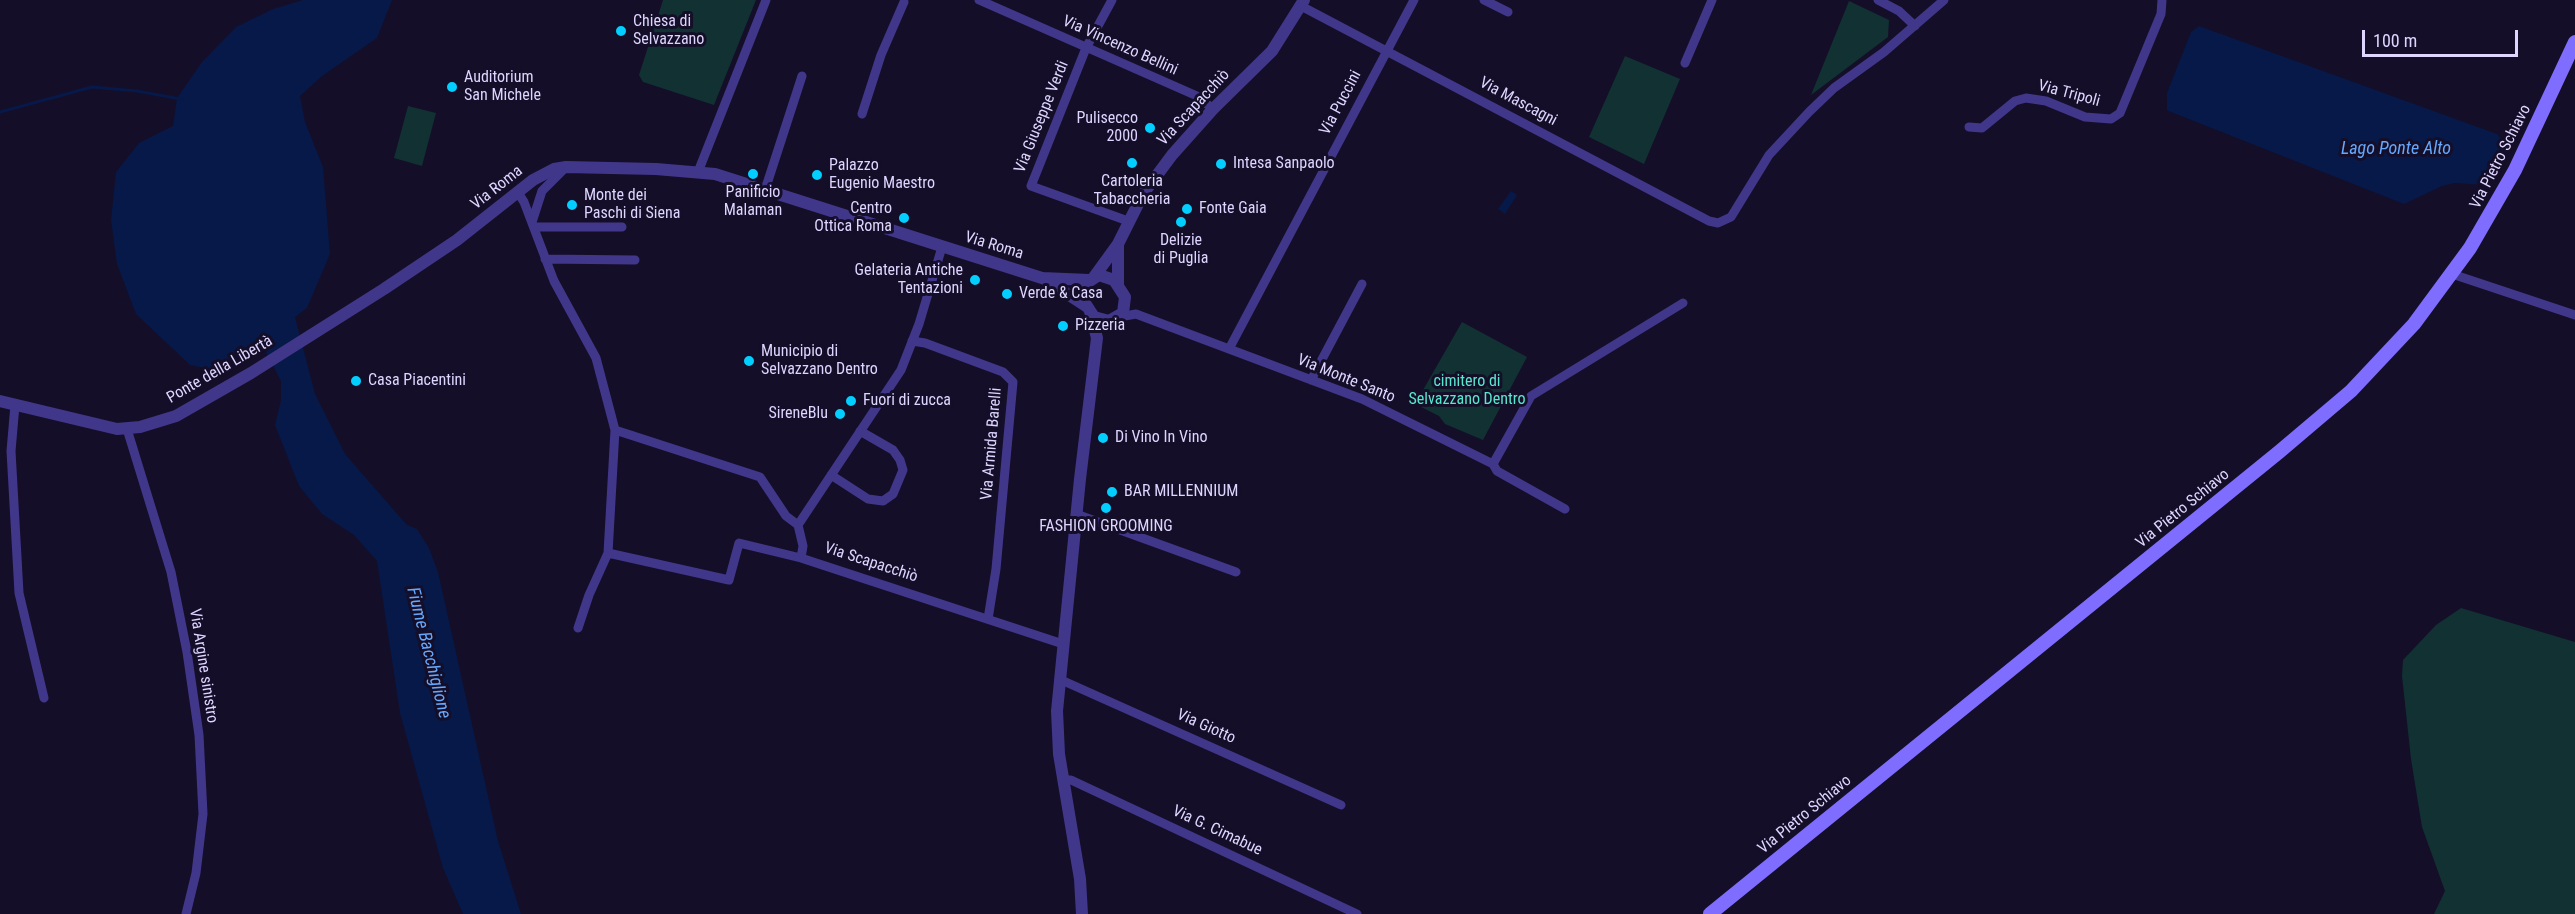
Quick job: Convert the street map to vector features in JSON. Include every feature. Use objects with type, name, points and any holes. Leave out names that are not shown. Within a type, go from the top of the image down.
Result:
[{"type":"main road","name":"Via Pietro Schiavo","points":[[1710,914],[2351,391],[2414,324],[2452,274],[2515,170],[2575,42]]},
{"type":"street","points":[[698,172],[766,0]]},
{"type":"street","name":"Via Vincenzo Bellini","points":[[979,0],[1197,96],[1213,108]]},
{"type":"street","name":"Via Giuseppe Verdi","points":[[1112,0],[1086,48],[1031,186],[1128,221]]},
{"type":"street","name":"Via Puccini","points":[[1229,349],[1414,0]]},
{"type":"street","points":[[1484,0],[1508,12]]},
{"type":"street","points":[[1685,63],[1712,0]]},
{"type":"street","points":[[1878,0],[1899,11],[1915,26],[1944,0]]},
{"type":"street","name":"Via Tripoli","points":[[1969,128],[1982,128],[2015,101],[2026,98],[2046,101],[2085,117],[2111,118],[2120,113],[2161,14],[2162,0]]},
{"type":"street","points":[[862,114],[881,55],[905,1]]},
{"type":"street","name":"Via Mascagni","points":[[1303,3],[1709,221],[1721,222],[1731,217],[1769,155],[1809,112],[1834,88],[1915,26]]},
{"type":"street","name":"Via Scapacchiò","points":[[1091,278],[1118,244],[1143,194],[1172,154],[1213,108],[1272,51],[1303,3]]},
{"type":"street","points":[[765,190],[802,76]]},
{"type":"street","points":[[536,204],[542,191],[566,167]]},
{"type":"street","name":"Via Roma","points":[[314,334],[457,240],[533,180],[554,169],[566,167],[698,172],[725,177],[1042,278],[1088,309]]},
{"type":"street","points":[[533,180],[536,204],[533,224]]},
{"type":"street","points":[[517,191],[533,224],[545,259],[596,358],[615,430],[608,553],[589,595],[578,628]]},
{"type":"street","points":[[533,224],[622,227]]},
{"type":"street","name":"Via Scapacchiò","points":[[1118,244],[1118,284]]},
{"type":"street","points":[[615,430],[760,477],[786,516],[798,525],[901,370],[942,247]]},
{"type":"street","points":[[545,259],[634,260]]},
{"type":"street","points":[[2452,274],[2575,315]]},
{"type":"street","points":[[1082,914],[1080,879],[1057,732],[1059,679],[1097,336],[1082,294],[1091,278],[1104,275],[1118,284],[1126,302],[1117,318],[1097,336]]},
{"type":"street","name":"Via Roma","points":[[1042,278],[1091,278]]},
{"type":"street","points":[[1311,380],[1362,284]]},
{"type":"street","name":"Via Monte Santo","points":[[1126,302],[1136,314],[1362,399],[1493,464],[1497,471],[1565,509]]},
{"type":"street","points":[[1493,464],[1531,396],[1683,303]]},
{"type":"street","points":[[1088,309],[1099,320],[1136,314]]},
{"type":"street","name":"Ponte della Libertà","points":[[134,428],[176,416],[314,334]]},
{"type":"street","name":"Via Armida Barelli","points":[[912,341],[925,343],[1003,372],[1013,382],[996,569],[988,619]]},
{"type":"street","points":[[0,401],[105,428],[134,428]]},
{"type":"street","points":[[15,405],[11,452],[20,593],[44,698]]},
{"type":"street","name":"Via Argine sinistro","points":[[134,428],[171,572],[188,652],[199,735],[202,814],[196,873],[186,914]]},
{"type":"street","points":[[831,475],[868,499],[883,501],[893,494],[903,470],[900,460],[893,450],[860,431]]},
{"type":"street","points":[[1076,514],[1236,572]]},
{"type":"street","name":"Via Scapacchiò","points":[[798,525],[803,546],[801,558],[1063,644]]},
{"type":"street","points":[[608,553],[729,580],[739,543],[801,558]]},
{"type":"street","name":"Via Giotto","points":[[1059,679],[1341,805]]},
{"type":"street","name":"Via G. Cimabue","points":[[1063,780],[1071,780],[1357,914]]},
{"type":"green space","points":[[663,0],[756,0],[714,105],[643,82],[639,75]]},
{"type":"green space","points":[[1849,1],[1889,20],[1888,37],[1811,95]]},
{"type":"green space","points":[[1625,56],[1680,79],[1644,164],[1589,137]]},
{"type":"green space","points":[[408,106],[436,113],[422,166],[394,158]]},
{"type":"green space","name":"cimitero di Selvazzano Dentro","points":[[1462,322],[1527,357],[1483,440],[1445,424],[1439,416],[1415,404]]},
{"type":"green space","points":[[2461,608],[2575,642],[2575,914],[2434,914],[2445,891],[2422,827],[2411,759],[2402,676],[2403,660],[2436,625]]},
{"type":"water","name":"Fiume Bacchiglione","points":[[303,0],[392,0],[377,38],[322,76],[300,96],[305,122],[323,167],[330,254],[307,308],[295,317],[315,394],[345,454],[407,525],[417,529],[429,548],[438,572],[498,841],[521,914],[463,914],[443,868],[400,713],[377,561],[354,535],[322,514],[299,486],[275,425],[281,400],[281,381],[261,343],[214,370],[190,365],[136,314],[117,264],[111,220],[116,172],[139,143],[173,126],[177,98],[202,62],[236,27],[273,9]]},
{"type":"water","name":"Lago Ponte Alto","points":[[2199,26],[2497,134],[2505,144],[2505,150],[2490,180],[2484,185],[2455,183],[2442,186],[2404,204],[2171,112],[2167,110],[2167,93],[2191,32]]},
{"type":"water","points":[[1511,191],[1517,195],[1505,214],[1498,209]]},
{"type":"waterway","points":[[0,112],[92,87],[137,91],[181,99]]},
{"type":"place","name":"Chiesa di Selvazzano","points":[[621,31]]},
{"type":"place","name":"Auditorium San Michele","points":[[452,87]]},
{"type":"place","name":"Pulisecco 2000","points":[[1150,128]]},
{"type":"place","name":"Cartoleria Tabaccheria","points":[[1132,163]]},
{"type":"place","name":"Intesa Sanpaolo","points":[[1221,164]]},
{"type":"place","name":"Panificio Malaman","points":[[753,174]]},
{"type":"place","name":"Palazzo Eugenio Maestro","points":[[817,175]]},
{"type":"place","name":"Monte dei Paschi di Siena","points":[[572,205]]},
{"type":"place","name":"Fonte Gaia","points":[[1187,209]]},
{"type":"place","name":"Centro Ottica Roma","points":[[904,218]]},
{"type":"place","name":"Delizie di Puglia","points":[[1181,222]]},
{"type":"place","name":"Gelateria Antiche Tentazioni","points":[[975,280]]},
{"type":"place","name":"Verde & Casa","points":[[1007,294]]},
{"type":"place","name":"Pizzeria","points":[[1063,326]]},
{"type":"place","name":"Municipio di Selvazzano Dentro","points":[[749,361]]},
{"type":"place","name":"Casa Piacentini","points":[[356,381]]},
{"type":"place","name":"Fuori di zucca","points":[[851,401]]},
{"type":"place","name":"SireneBlu","points":[[840,414]]},
{"type":"place","name":"Di Vino In Vino","points":[[1103,438]]},
{"type":"place","name":"BAR MILLENNIUM","points":[[1112,492]]},
{"type":"place","name":"FASHION GROOMING","points":[[1106,508]]}]
